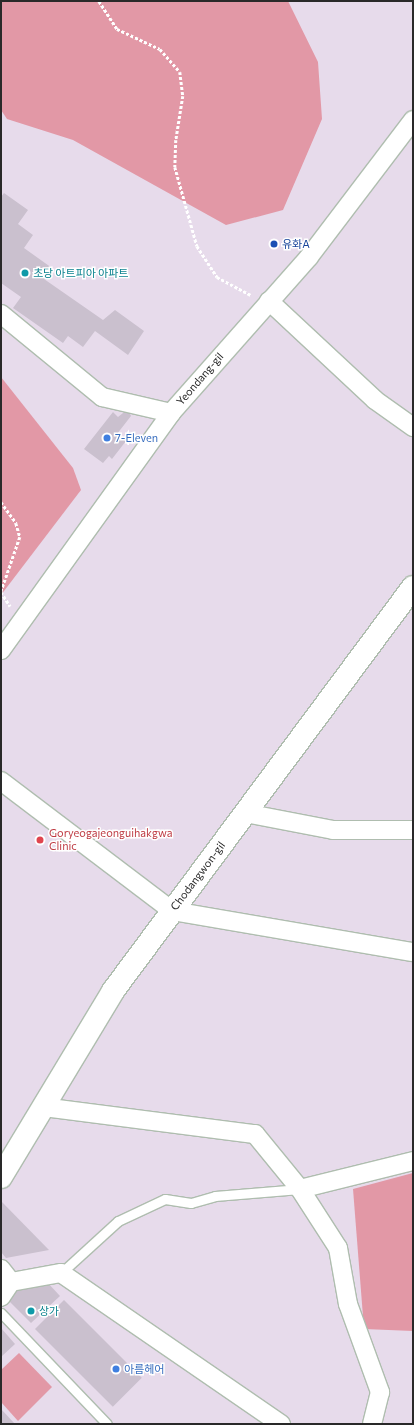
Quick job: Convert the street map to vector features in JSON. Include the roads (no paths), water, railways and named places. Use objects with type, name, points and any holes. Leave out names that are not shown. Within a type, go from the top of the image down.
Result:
[{"type":"street","name":"Yeondang-gil","points":[[1,650],[171,412],[309,257],[413,120]]},
{"type":"street","points":[[266,304],[375,400],[413,427]]},
{"type":"street","points":[[1,314],[102,397],[171,412]]},
{"type":"street","name":"Chodangwon-gil","points":[[1,1177],[113,991],[413,587]]},
{"type":"street","points":[[1,781],[172,911],[413,952]]},
{"type":"street","points":[[245,813],[333,830],[413,830]]},
{"type":"street","points":[[43,1107],[255,1134],[300,1189],[338,1248],[348,1304],[380,1392],[372,1424]]},
{"type":"street","points":[[300,1189],[413,1161]]},
{"type":"street","points":[[1,1297],[6,1275],[61,1273],[281,1424]]},
{"type":"lane","points":[[61,1273],[118,1221],[165,1199],[191,1203],[215,1196],[300,1189]]},
{"type":"lane","points":[[1,1313],[107,1424]]},
{"type":"place","name":"유화A","points":[[274,244]]},
{"type":"place","name":"초당 아트피아 아파트","points":[[25,273]]},
{"type":"place","name":"7-Eleven","points":[[107,438]]},
{"type":"place","name":"Goryeogajeonguihakgwa Clinic","points":[[40,840]]},
{"type":"place","name":"상가","points":[[31,1311]]},
{"type":"place","name":"아름헤어","points":[[116,1369]]}]
